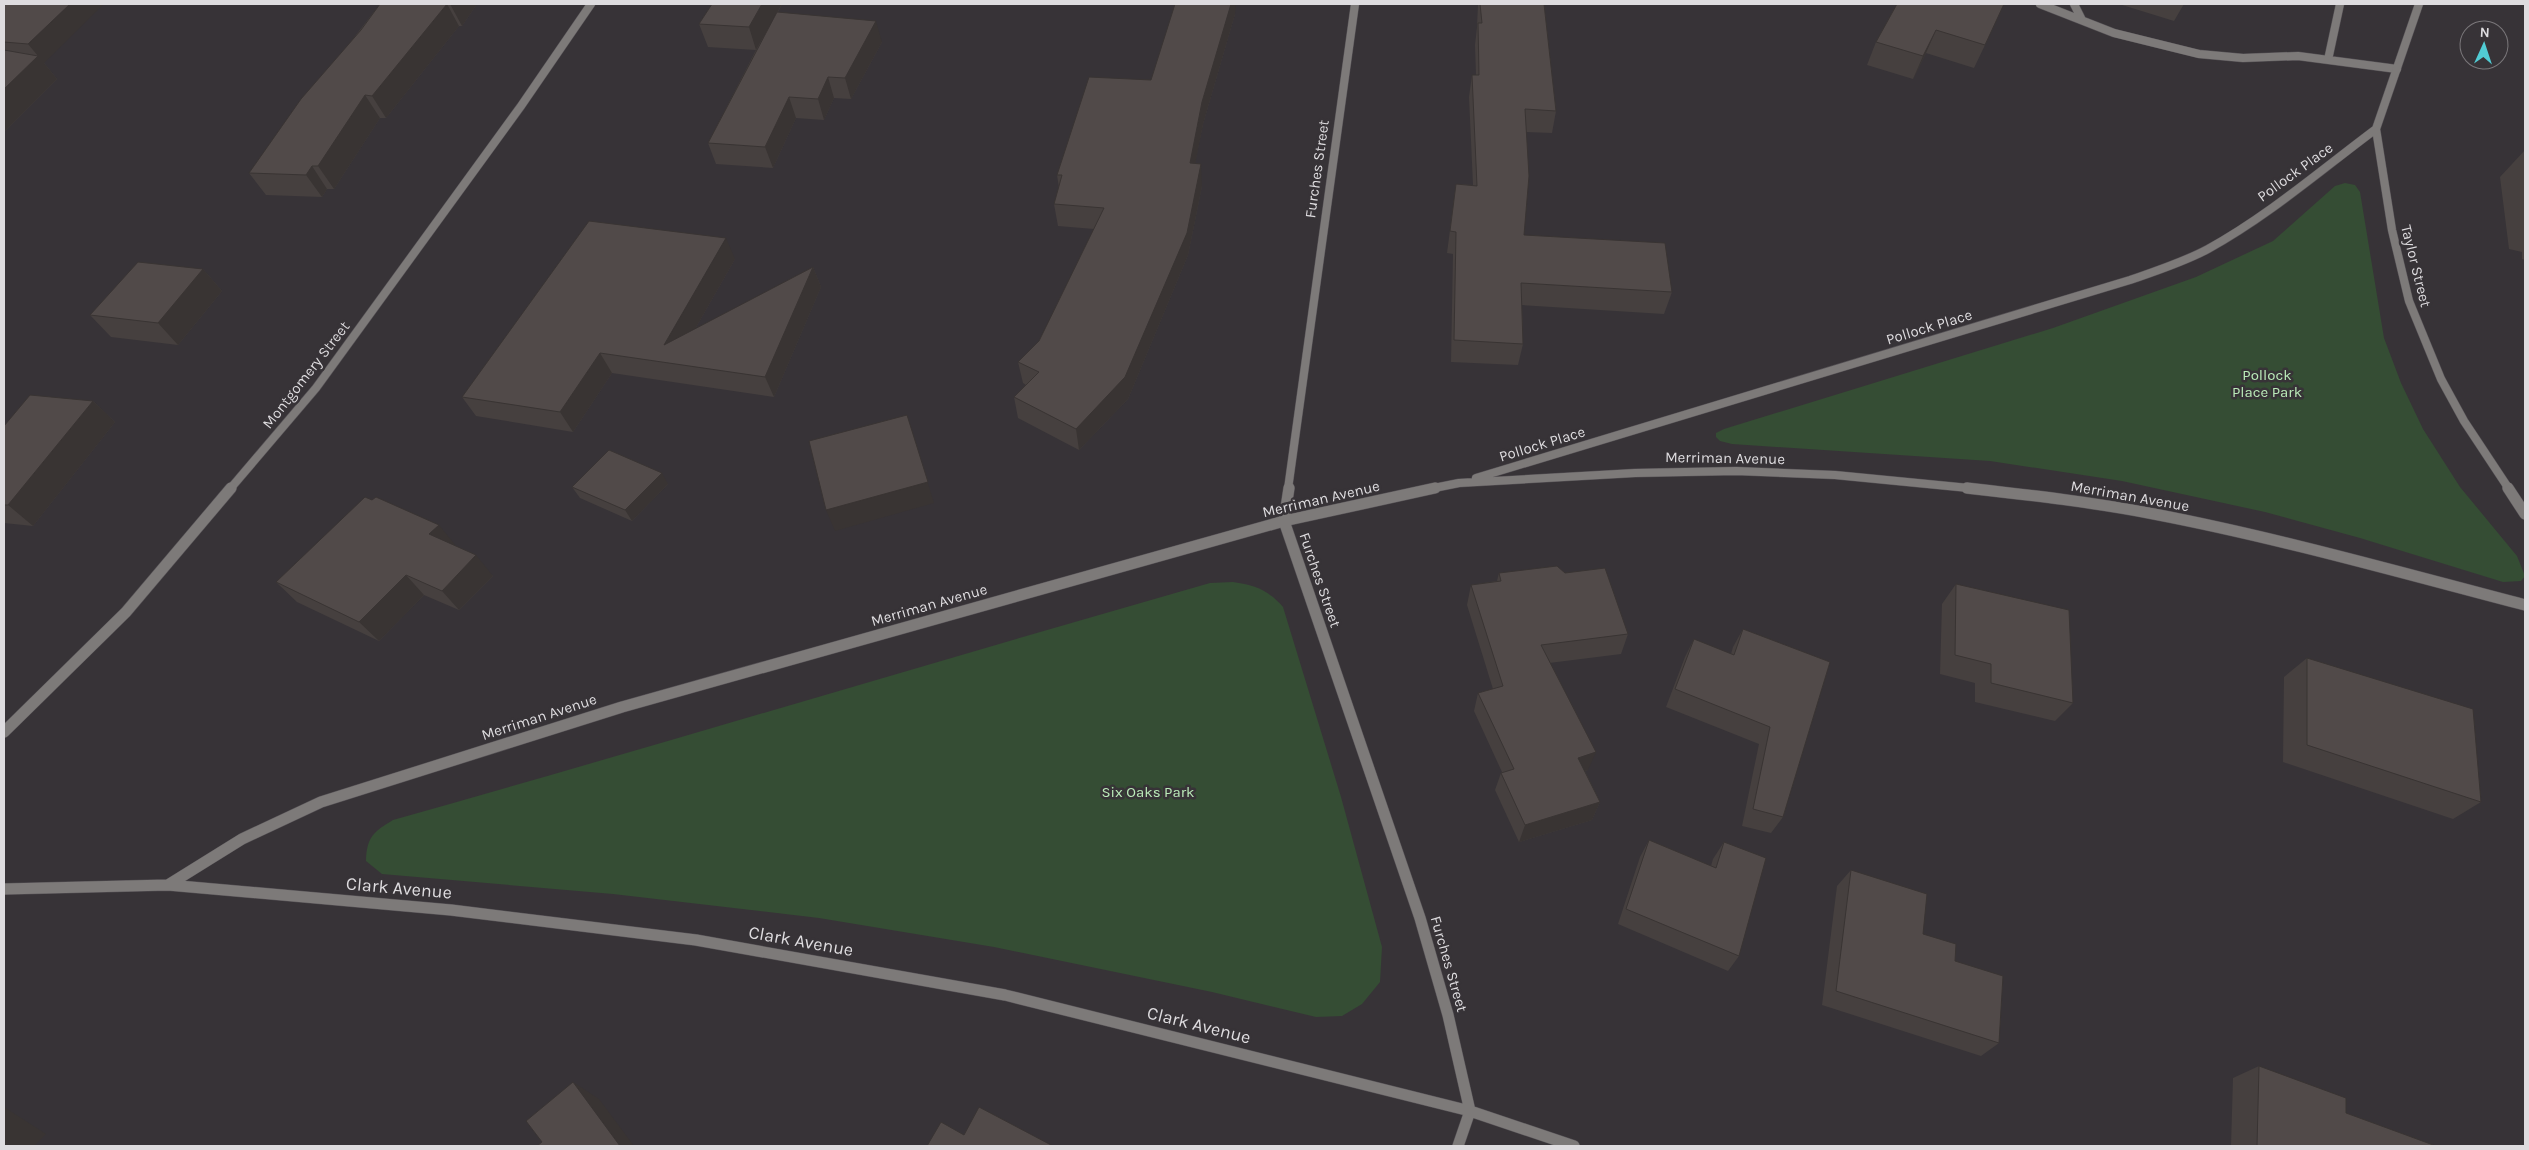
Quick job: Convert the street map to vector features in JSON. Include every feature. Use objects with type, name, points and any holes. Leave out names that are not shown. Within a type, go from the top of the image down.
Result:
[{"type":"street","name":"Montgomery Street","points":[[4,732],[126,612],[316,388],[521,106],[591,4]]},
{"type":"street","name":"Furches Street","points":[[1355,4],[1284,521],[1420,918],[1448,1015],[1470,1111]]},
{"type":"street","points":[[2040,4],[2114,33],[2200,54],[2243,58],[2298,56],[2397,69]]},
{"type":"street","points":[[2074,4],[2082,20]]},
{"type":"street","points":[[2328,60],[2340,4]]},
{"type":"street","name":"Taylor Street","points":[[2419,4],[2376,129],[2392,230],[2409,301],[2424,341],[2464,422],[2525,514]]},
{"type":"street","name":"Pollock Place","points":[[1458,483],[2130,280],[2171,265],[2207,249],[2284,197],[2376,129]]},
{"type":"street","name":"Merriman Avenue","points":[[168,885],[230,844],[273,821],[321,802],[622,706],[1284,521],[1458,483],[1635,472],[1736,472],[1835,476],[2034,495],[2153,514],[2253,535],[2525,605]]},
{"type":"street","name":"Clark Avenue","points":[[4,889],[168,885],[451,910],[706,942],[1005,995],[1470,1111],[1574,1146]]},
{"type":"street","points":[[1458,1146],[1470,1111]]},
{"type":"green space","name":"Pollock Place Park","points":[[2345,183],[2355,185],[2360,192],[2384,338],[2401,383],[2423,429],[2460,487],[2517,556],[2525,576],[2521,581],[2503,582],[2360,538],[2265,512],[2122,481],[1990,461],[1732,444],[1720,441],[1716,437],[1716,433],[1724,429],[2053,328],[2196,277],[2273,241],[2335,186]]},
{"type":"green space","name":"Six Oaks Park","points":[[1233,582],[1261,589],[1272,596],[1283,607],[1341,797],[1382,947],[1380,982],[1362,1004],[1342,1016],[1316,1017],[1212,992],[994,947],[819,918],[613,894],[382,874],[366,861],[368,846],[372,836],[380,828],[393,820],[1210,583]]},
{"type":"building","points":[[4,4],[70,4],[28,44],[4,42]]},
{"type":"building","points":[[380,4],[447,4],[372,96],[365,95],[318,166],[312,166],[306,175],[249,173],[301,99],[361,30]]},
{"type":"building","points":[[712,4],[762,4],[749,27],[699,24]]},
{"type":"building","points":[[1175,4],[1231,4],[1202,102],[1190,163],[1201,164],[1187,233],[1125,377],[1076,429],[1014,397],[1039,372],[1018,362],[1039,341],[1104,208],[1054,204],[1062,175],[1057,175],[1089,77],[1151,80]]},
{"type":"building","points":[[1480,4],[1544,4],[1556,111],[1525,109],[1529,176],[1524,235],[1665,243],[1672,292],[1521,283],[1523,344],[1454,340],[1456,232],[1450,231],[1456,184],[1477,186],[1472,75],[1479,75],[1478,23],[1482,23]]},
{"type":"building","points":[[1897,4],[2004,4],[1985,45],[1936,30],[1923,56],[1876,42]]},
{"type":"building","points":[[777,12],[876,21],[845,78],[828,77],[818,99],[789,97],[765,147],[708,143]]},
{"type":"building","points":[[4,50],[38,56],[4,89]]},
{"type":"building","points":[[589,221],[726,238],[664,345],[813,267],[765,377],[600,353],[560,412],[462,397]]},
{"type":"building","points":[[138,262],[203,269],[158,323],[90,315]]},
{"type":"building","points":[[30,395],[93,401],[8,505],[4,505],[4,426]]},
{"type":"building","points":[[907,415],[928,482],[826,510],[809,441]]},
{"type":"building","points":[[609,450],[662,473],[625,510],[572,487]]},
{"type":"building","points":[[365,497],[372,500],[376,497],[439,525],[429,534],[476,555],[442,591],[406,575],[359,622],[276,582]]},
{"type":"building","points":[[1557,566],[1565,573],[1605,568],[1628,634],[1541,645],[1596,752],[1578,758],[1600,802],[1525,825],[1501,773],[1514,769],[1478,693],[1503,686],[1471,585],[1501,581],[1499,573]]},
{"type":"building","points":[[1956,584],[2069,610],[2073,703],[1991,683],[1991,664],[1955,655]]},
{"type":"building","points":[[1743,629],[1830,662],[1783,817],[1753,809],[1770,727],[1675,689],[1694,639],[1734,655]]},
{"type":"building","points":[[2307,658],[2473,709],[2481,802],[2307,745]]},
{"type":"building","points":[[1649,840],[1716,868],[1724,842],[1766,858],[1739,956],[1626,909]]},
{"type":"building","points":[[1851,870],[1927,894],[1923,934],[1956,944],[1955,961],[2003,976],[1999,1043],[1836,991]]},
{"type":"building","points":[[2259,1066],[2346,1098],[2346,1113],[2436,1146],[2257,1146]]},
{"type":"building","points":[[573,1082],[620,1146],[537,1146],[542,1142],[526,1121]]},
{"type":"building","points":[[979,1107],[1053,1146],[927,1146],[941,1122],[964,1135]]}]
